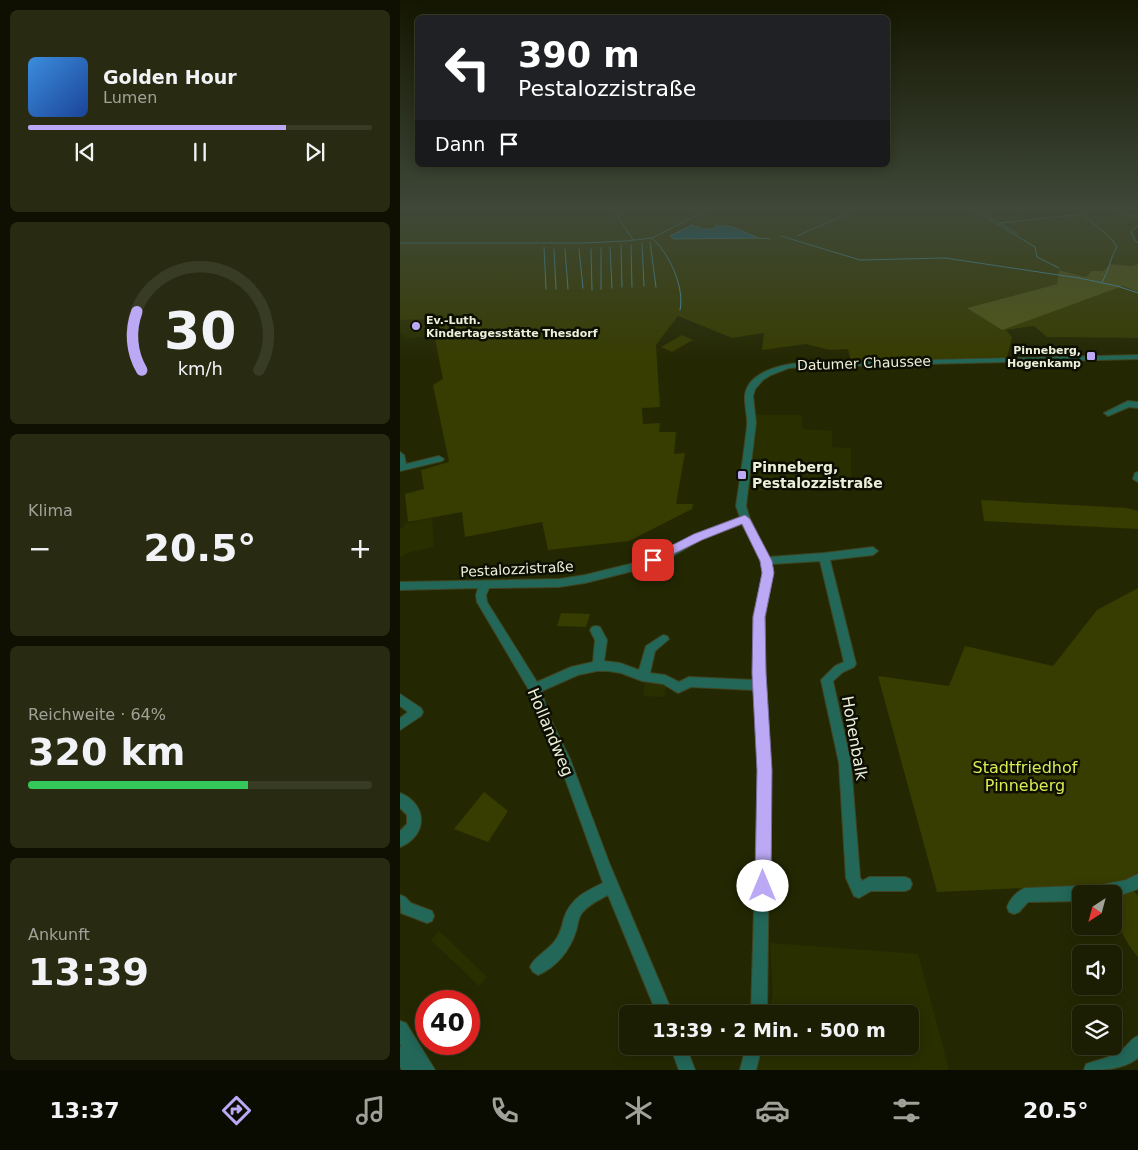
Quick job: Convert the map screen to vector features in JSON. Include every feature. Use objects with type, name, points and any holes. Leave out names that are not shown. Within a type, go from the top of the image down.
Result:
[{"type":"street","name":"Datumer Chaussee","points":[[759,1005],[764,770],[759,617],[768,573],[766,561],[745,519],[741,506],[752,422],[748,396],[755,383],[777,369],[801,365],[1138,357]]},
{"type":"street","points":[[1108,413],[1128,404],[1138,405]]},
{"type":"street","points":[[400,455],[401,468],[439,459]]},
{"type":"street","name":"Pestalozzistraße","points":[[400,586],[559,583],[604,574],[653,560],[698,537],[745,519]]},
{"type":"street","points":[[766,561],[872,551]]},
{"type":"street","name":"Hohenbalk","points":[[824,557],[850,664],[839,669],[827,680],[846,763],[853,878],[859,891],[869,884],[905,884]]},
{"type":"street","name":"Hollandweg","points":[[485,585],[481,596],[482,602],[534,689],[660,1005]]},
{"type":"street","points":[[596,630],[601,640],[598,665]]},
{"type":"street","points":[[643,676],[650,648],[663,639]]},
{"type":"street","points":[[534,689],[576,670],[598,665],[621,668],[643,676],[668,679],[678,688],[689,682],[760,685]]},
{"type":"street","points":[[400,699],[417,712],[400,725]]},
{"type":"street","points":[[400,800],[414,812],[414,828],[400,840]]},
{"type":"street","points":[[1014,907],[1025,894],[1104,892],[1133,886],[1138,881]]},
{"type":"street","points":[[538,967],[550,960],[563,942],[573,914],[578,906],[585,900],[612,886]]},
{"type":"street","points":[[400,902],[406,908],[427,916]]},
{"type":"street","points":[[400,1029],[427,1070]]},
{"type":"street","points":[[1092,1070],[1124,1059],[1135,1051],[1138,1044]]},
{"type":"street","points":[[400,1054],[413,1070]]},
{"type":"street","points":[[681,1055],[687,1070]]},
{"type":"street","points":[[748,1070],[752,1055]]},
{"type":"shaded area","points":[[1110,264],[1132,266],[1138,264],[1138,292],[1123,286],[1002,330],[967,308],[1057,284],[1059,270],[1086,277],[1091,271],[1103,271]]},
{"type":"shaded area","name":"Ev.-Luth. Kindertagesstätte Thesdorf","points":[[431,318],[435,335],[408,339],[400,332],[400,320]]},
{"type":"shaded area","points":[[755,415],[801,415],[803,429],[832,431],[832,447],[851,448],[851,490],[750,491],[757,422]]},
{"type":"shaded area","points":[[432,518],[434,547],[409,552],[400,557],[400,529],[404,527],[404,524]]},
{"type":"shaded area","points":[[645,682],[667,683],[664,697],[643,696]]},
{"type":"shaded area","points":[[439,931],[487,977],[479,986],[431,940]]},
{"type":"shaded area","points":[[770,943],[918,954],[949,1070],[757,1070],[760,1055],[919,1055],[919,1005],[771,1005],[773,995]]},
{"type":"green space","points":[[400,261],[1138,261],[1138,264],[1132,266],[1110,264],[1103,271],[1091,271],[1086,277],[1060,270],[1057,284],[968,308],[1002,329],[1123,286],[1138,292],[1138,338],[1047,337],[1034,326],[1006,330],[1012,337],[1007,357],[851,361],[848,349],[830,350],[806,344],[762,350],[764,333],[732,338],[678,316],[656,345],[660,407],[642,408],[643,424],[660,423],[659,432],[676,432],[674,454],[685,453],[676,504],[693,504],[692,509],[629,541],[548,550],[542,522],[465,537],[462,512],[408,522],[405,494],[424,489],[421,470],[449,462],[433,385],[443,379],[431,319],[400,320]]},
{"type":"green space","points":[[682,335],[693,340],[672,352],[661,347]]},
{"type":"green space","points":[[981,500],[1127,508],[1138,511],[1138,529],[984,521]]},
{"type":"green space","name":"Stadtfriedhof Pinneberg","points":[[1138,588],[1138,872],[1128,881],[1114,884],[937,892],[878,676],[949,686],[965,646],[1053,666],[1097,610]]},
{"type":"green space","points":[[561,613],[590,614],[586,627],[557,626]]},
{"type":"green space","points":[[484,792],[508,811],[488,842],[454,829]]},
{"type":"green space","points":[[1134,891],[1138,896],[1138,957],[1122,933],[1122,894]]},
{"type":"waterway","points":[[545,261],[546,289]]},
{"type":"waterway","points":[[555,261],[556,289]]},
{"type":"waterway","points":[[566,261],[568,289]]},
{"type":"waterway","points":[[580,261],[583,288]]},
{"type":"waterway","points":[[591,261],[592,290]]},
{"type":"waterway","points":[[601,261],[601,289]]},
{"type":"waterway","points":[[611,261],[612,288]]},
{"type":"waterway","points":[[621,261],[622,287]]},
{"type":"waterway","points":[[631,261],[632,287]]},
{"type":"waterway","points":[[643,261],[644,286]]},
{"type":"waterway","points":[[653,261],[656,287]]},
{"type":"waterway","points":[[670,261],[678,281],[681,301],[680,310]]},
{"type":"waterway","points":[[965,261],[1079,278],[1117,286],[1138,293]]},
{"type":"waterway","points":[[1045,261],[1059,268]]},
{"type":"waterway","points":[[1102,282],[1111,261]]},
{"type":"place","name":"Ev.-Luth. Kindertagesstätte Thesdorf","points":[[416,326]]},
{"type":"place","name":"Pinneberg, Hogenkamp","points":[[1091,356]]},
{"type":"place","name":"Pinneberg, Pestalozzistraße","points":[[742,475]]},
{"type":"route","points":[[653,560],[698,537],[745,519],[766,561],[768,573],[759,617],[759,673],[764,770],[763,886]]}]
